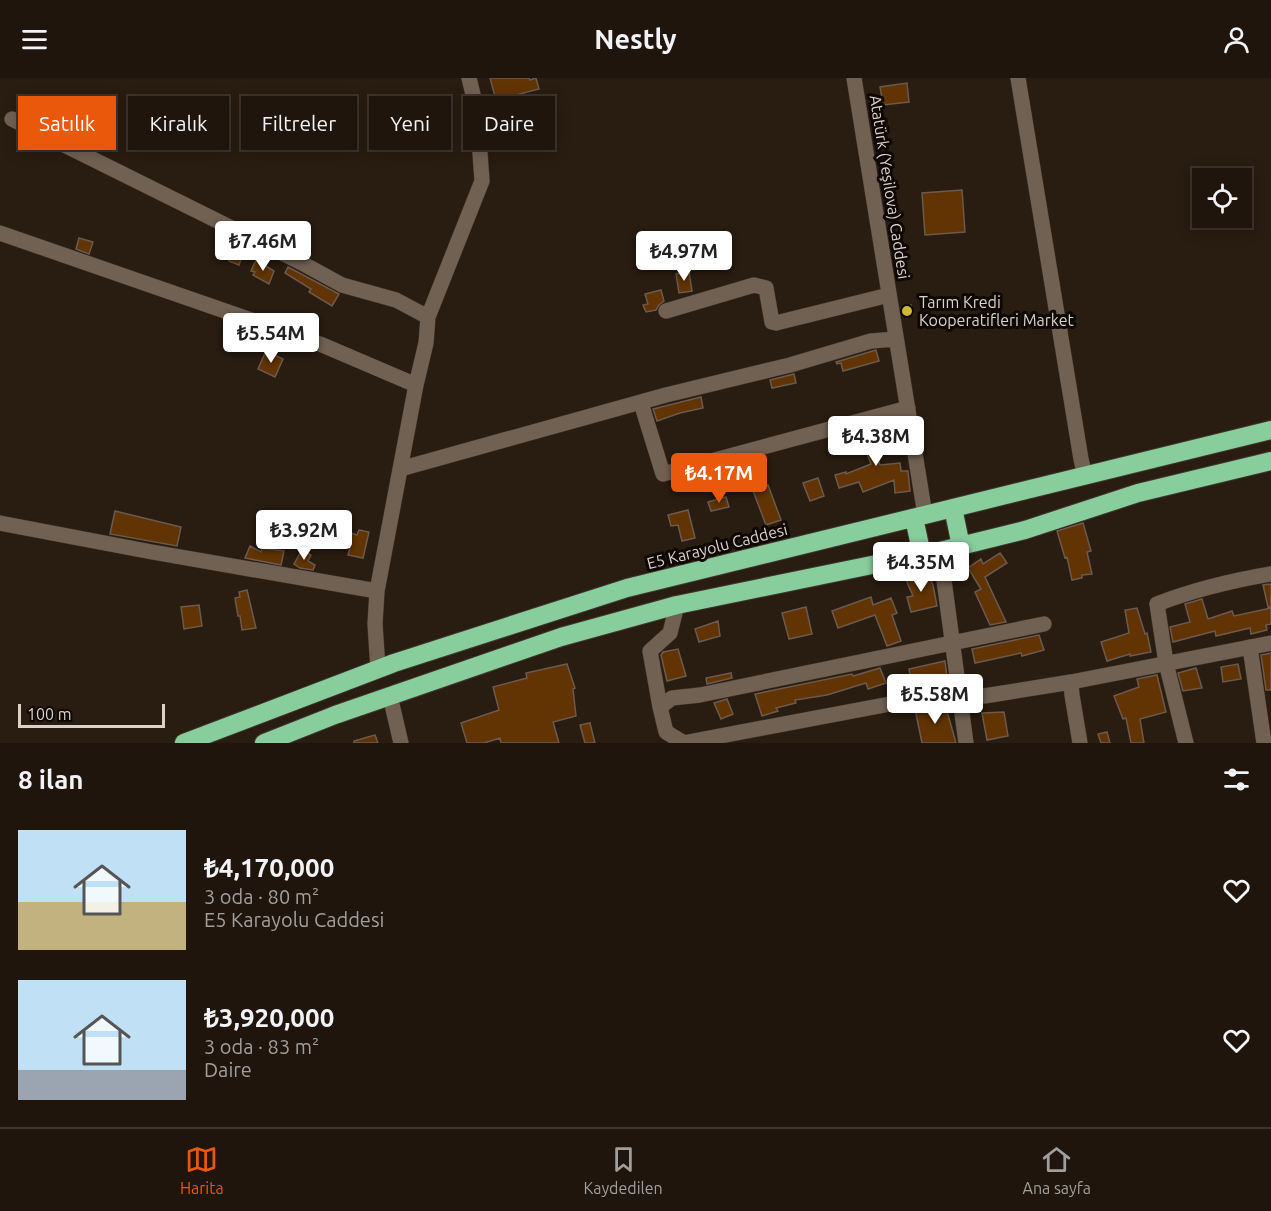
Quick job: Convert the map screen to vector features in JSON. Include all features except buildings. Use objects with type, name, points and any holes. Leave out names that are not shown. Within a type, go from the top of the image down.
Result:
[{"type":"highway","name":"E5 Karayolu Caddesi","points":[[184,743],[378,669],[627,588],[1271,430]]},
{"type":"highway","points":[[264,743],[335,715],[561,637],[676,605],[961,546],[1025,530],[1138,493],[1271,461]]},
{"type":"highway","points":[[953,508],[961,546]]},
{"type":"highway","points":[[920,517],[922,555]]},
{"type":"street","points":[[378,669],[375,624],[377,591],[426,343],[428,317],[482,181],[477,111],[469,78]]},
{"type":"street","name":"Atatürk (Yeşilova) Caddesi","points":[[854,78],[908,408],[920,517]]},
{"type":"street","points":[[1018,78],[1085,476]]},
{"type":"street","points":[[12,118],[342,285],[396,300],[428,317]]},
{"type":"street","points":[[0,234],[320,344],[416,385]]},
{"type":"street","points":[[666,311],[754,285],[766,288],[772,322],[889,295]]},
{"type":"street","points":[[400,469],[640,402],[790,365],[871,341],[896,339]]},
{"type":"street","points":[[640,402],[663,474],[908,408]]},
{"type":"street","points":[[0,523],[377,591]]},
{"type":"street","points":[[940,551],[966,743]]},
{"type":"street","points":[[1186,743],[1166,663],[1156,604],[1207,586],[1271,574]]},
{"type":"street","points":[[676,605],[670,633],[650,651],[666,732],[683,743],[959,691],[984,696],[1071,682],[1271,643]]},
{"type":"street","points":[[660,706],[672,698],[700,695],[1044,624]]},
{"type":"street","points":[[1250,647],[1264,743]]},
{"type":"street","points":[[1071,682],[1080,743]]},
{"type":"street","points":[[390,696],[401,743]]},
{"type":"place","name":"Tarım Kredi Kooperatifleri Market","points":[[907,311]]}]
